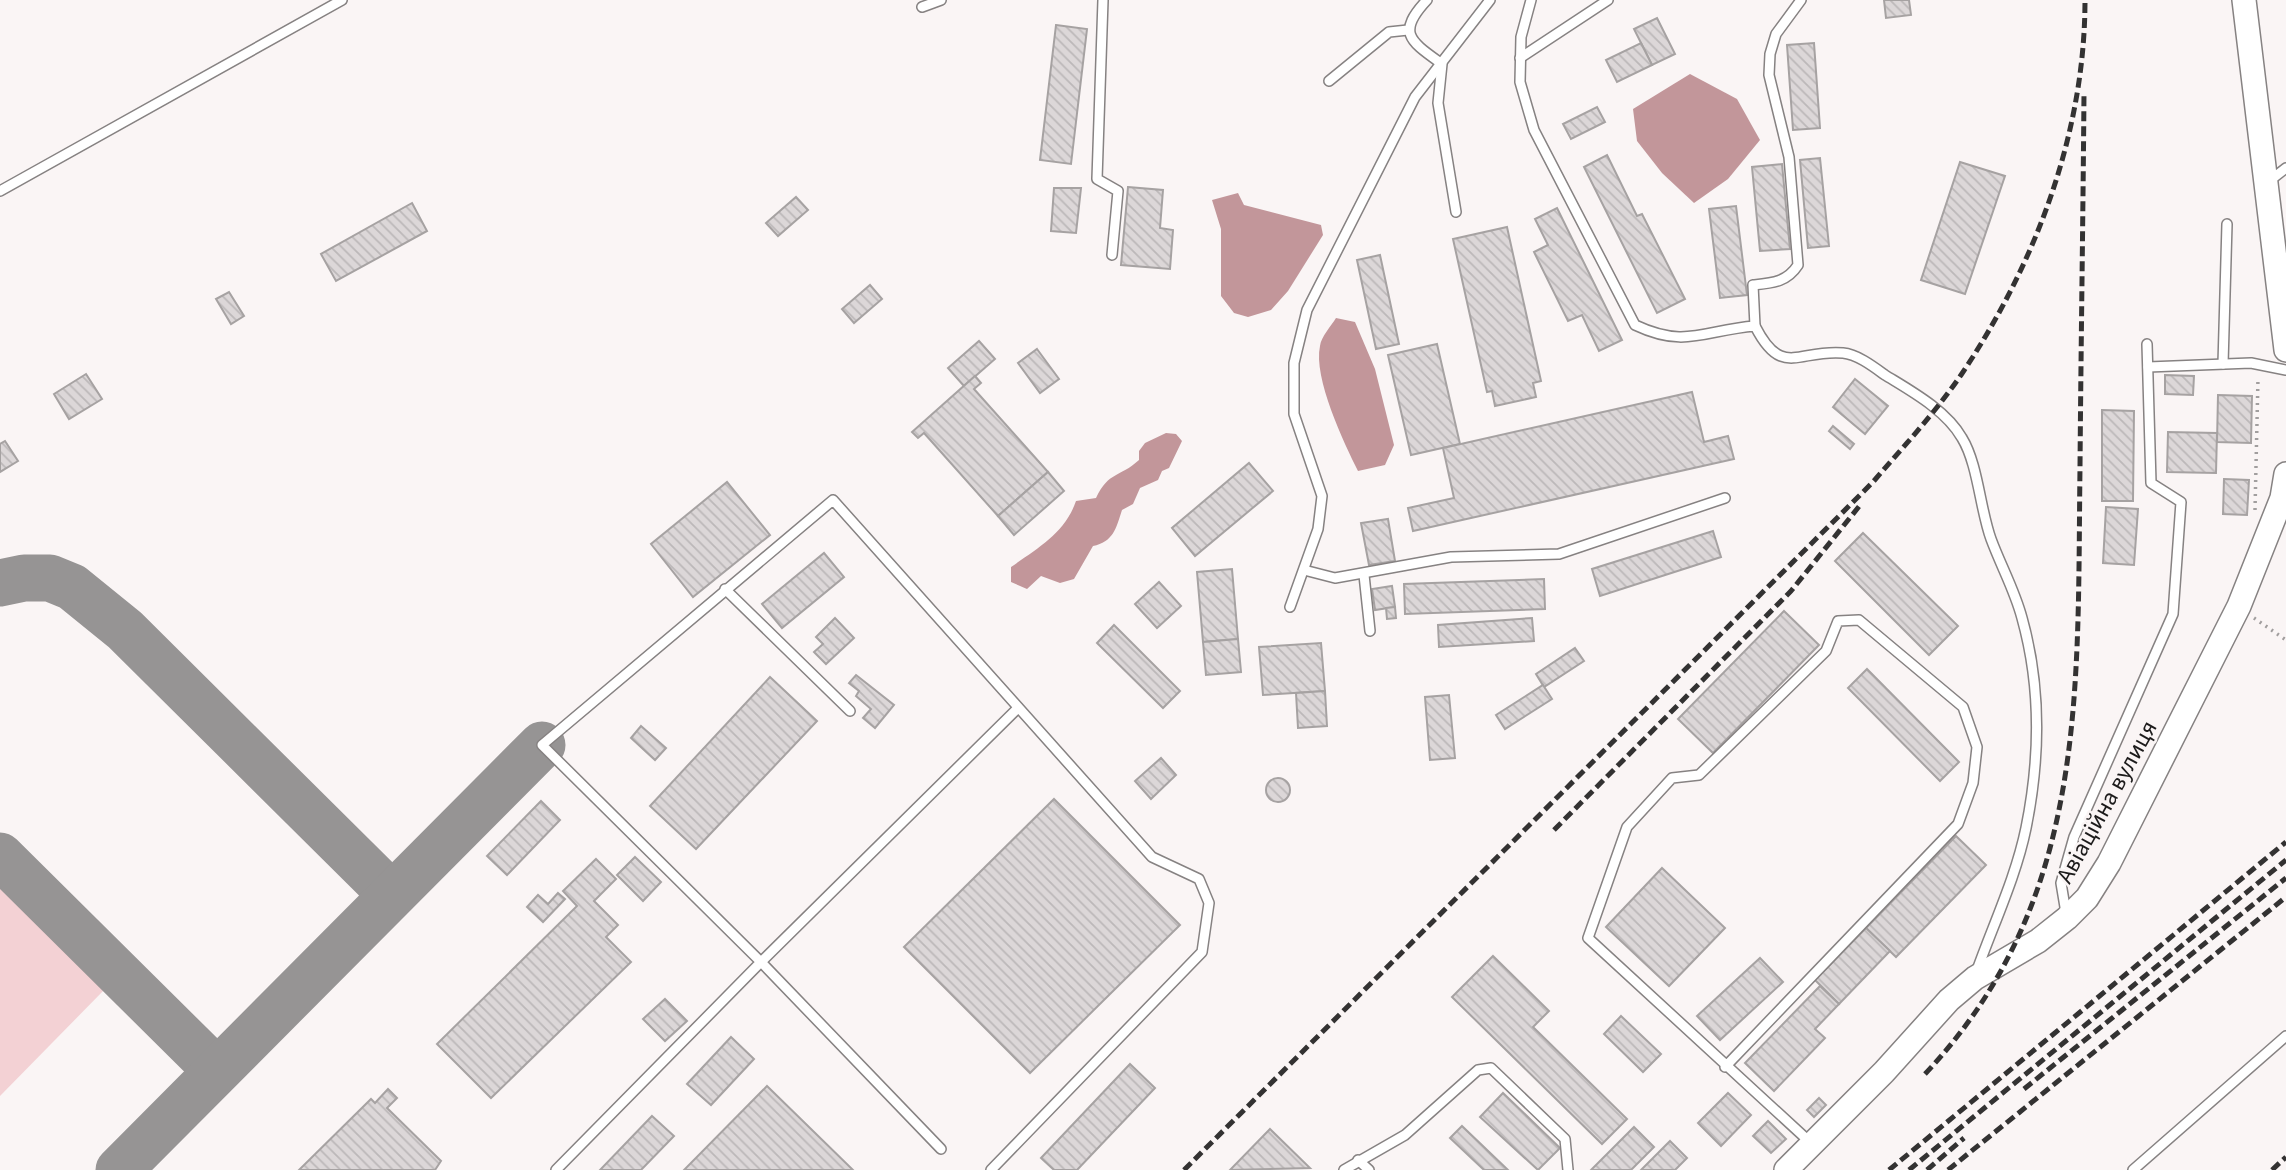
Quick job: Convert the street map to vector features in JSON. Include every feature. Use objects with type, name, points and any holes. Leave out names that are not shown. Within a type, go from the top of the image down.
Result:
[{"type":"street","points":[[2244,0],[2264,185],[2286,350]]},
{"type":"street","name":"Авіаційна вулиця","points":[[1786,1170],[1884,1072],[1949,1000],[1975,978],[2038,941],[2087,898],[2109,863],[2239,606],[2282,498],[2286,474]]},
{"type":"lane","points":[[0,191],[342,0]]},
{"type":"lane","points":[[922,7],[940,0]]},
{"type":"lane","points":[[1103,0],[1097,178],[1118,191],[1112,255]]},
{"type":"lane","points":[[1427,0],[1411,17],[1408,30],[1413,42],[1442,64]]},
{"type":"lane","points":[[1290,607],[1318,529],[1322,496],[1294,414],[1294,363],[1304,321],[1401,121],[1415,97],[1490,0]]},
{"type":"lane","points":[[1531,0],[1521,37],[1520,82],[1534,130],[1635,325],[1656,335],[1679,339],[1702,337],[1724,328],[1755,326]]},
{"type":"lane","points":[[1520,58],[1608,0]]},
{"type":"lane","points":[[1801,0],[1776,34],[1770,54],[1769,75],[1789,157],[1798,265],[1791,276],[1778,282],[1753,285],[1755,326],[1766,347],[1779,358],[1793,360],[1825,353],[1847,353],[1935,408],[1962,438],[1967,450],[1990,537],[2022,618],[2034,690],[2038,750],[2026,828],[2018,858],[1975,978]]},
{"type":"lane","points":[[1329,81],[1389,32],[1408,30]]},
{"type":"lane","points":[[1442,64],[1438,103],[1456,212]]},
{"type":"lane","points":[[2264,185],[2286,168]]},
{"type":"lane","points":[[2222,364],[2227,224]]},
{"type":"lane","points":[[2067,918],[2061,883],[2074,838],[2173,614],[2181,502],[2151,483],[2147,344]]},
{"type":"lane","points":[[2148,366],[2258,365],[2286,370]]},
{"type":"lane","points":[[1304,570],[1335,578],[1364,575],[1451,557],[1559,554],[1725,498]]},
{"type":"lane","points":[[941,1149],[761,962],[542,745],[833,500],[1152,857],[1199,879],[1209,903],[1202,952],[991,1170]]},
{"type":"lane","points":[[1364,575],[1370,631]]},
{"type":"lane","points":[[725,589],[850,711]]},
{"type":"lane","points":[[1725,1067],[1958,824],[1973,783],[1977,747],[1963,708],[1859,620],[1838,621],[1826,651],[1719,756],[1699,775],[1672,779],[1627,827],[1587,938],[1725,1067],[1812,1144]]},
{"type":"lane","points":[[556,1170],[761,962],[1018,708]]},
{"type":"lane","points":[[2133,1170],[2286,1036]]},
{"type":"lane","points":[[1344,1170],[1405,1135],[1478,1070],[1491,1068],[1565,1139],[1569,1170]]},
{"type":"lane","points":[[1358,1160],[1369,1170]]},
{"type":"path","points":[[2253,520],[2258,365]]},
{"type":"path","points":[[2239,606],[2286,640]]},
{"type":"shaded area","points":[[1690,74],[1737,99],[1760,140],[1728,179],[1694,203],[1662,173],[1637,141],[1633,109]]},
{"type":"shaded area","points":[[1238,193],[1244,205],[1321,225],[1323,235],[1288,291],[1271,310],[1248,317],[1234,313],[1221,296],[1221,229],[1212,200]]},
{"type":"shaded area","points":[[1336,318],[1355,322],[1375,369],[1394,445],[1385,465],[1358,471],[1325,392],[1319,359],[1320,346]]},
{"type":"shaded area","points":[[1166,433],[1176,434],[1182,441],[1169,468],[1162,471],[1158,480],[1140,488],[1133,504],[1122,510],[1113,534],[1093,546],[1074,579],[1060,583],[1041,576],[1027,589],[1011,582],[1011,567],[1058,531],[1076,501],[1096,498],[1105,483],[1139,460],[1139,451],[1145,443]]},
{"type":"shaded area","points":[[0,870],[105,976],[105,989],[0,1096]]},
{"type":"building","points":[[1884,0],[1909,0],[1911,15],[1886,18]]},
{"type":"building","points":[[1657,18],[1675,54],[1652,65],[1634,29]]},
{"type":"building","points":[[1056,25],[1087,29],[1071,164],[1040,160]]},
{"type":"building","points":[[1641,43],[1652,65],[1617,82],[1606,60]]},
{"type":"building","points":[[1814,43],[1820,128],[1793,130],[1787,45]]},
{"type":"building","points":[[1597,107],[1605,122],[1571,139],[1563,124]]},
{"type":"building","points":[[1607,155],[1637,216],[1642,214],[1685,299],[1657,313],[1584,167]]},
{"type":"building","points":[[1820,158],[1829,246],[1808,248],[1800,160]]},
{"type":"building","points":[[1960,162],[2005,176],[1965,294],[1921,280]]},
{"type":"building","points":[[1782,164],[1790,249],[1760,251],[1752,167]]},
{"type":"building","points":[[1128,187],[1163,190],[1160,228],[1173,230],[1170,269],[1121,265]]},
{"type":"building","points":[[1054,188],[1081,188],[1076,233],[1051,231]]},
{"type":"building","points":[[796,197],[808,210],[778,236],[766,223]]},
{"type":"building","points":[[412,203],[427,231],[336,281],[321,254]]},
{"type":"building","points":[[1736,206],[1747,295],[1720,298],[1709,209]]},
{"type":"building","points":[[1557,208],[1622,340],[1599,351],[1582,315],[1568,321],[1534,252],[1548,245],[1535,219]]},
{"type":"building","points":[[1507,227],[1541,381],[1533,383],[1536,397],[1495,406],[1492,391],[1487,392],[1453,239]]},
{"type":"building","points":[[1380,255],[1399,344],[1376,349],[1357,260]]},
{"type":"building","points":[[870,285],[882,299],[854,323],[842,309]]},
{"type":"building","points":[[229,292],[244,316],[231,324],[216,299]]},
{"type":"building","points":[[979,341],[995,359],[964,386],[948,368]]},
{"type":"building","points":[[1437,344],[1460,444],[1411,455],[1388,355]]},
{"type":"building","points":[[1037,349],[1059,379],[1040,393],[1018,363]]},
{"type":"building","points":[[86,374],[102,399],[69,419],[54,394]]},
{"type":"building","points":[[2165,375],[2194,376],[2193,395],[2165,394]]},
{"type":"building","points":[[975,376],[981,383],[974,389],[1048,472],[998,516],[924,433],[918,438],[912,432]]},
{"type":"building","points":[[1855,379],[1888,406],[1865,434],[1833,407]]},
{"type":"building","points":[[1692,392],[1704,442],[1728,436],[1734,459],[1413,531],[1408,508],[1454,498],[1443,448]]},
{"type":"building","points":[[2218,395],[2252,396],[2251,443],[2217,442]]},
{"type":"building","points":[[2102,410],[2134,411],[2133,501],[2102,501]]},
{"type":"building","points":[[1833,426],[1854,444],[1850,449],[1829,431]]},
{"type":"building","points":[[2168,432],[2217,433],[2216,473],[2167,472]]},
{"type":"building","points":[[5,441],[18,461],[0,472],[0,444]]},
{"type":"building","points":[[1249,463],[1273,491],[1195,556],[1172,528]]},
{"type":"building","points":[[1048,472],[1064,491],[1014,535],[998,516]]},
{"type":"building","points":[[2224,479],[2249,480],[2247,515],[2223,514]]},
{"type":"building","points":[[727,482],[770,535],[693,597],[651,544]]},
{"type":"building","points":[[2106,507],[2138,509],[2134,565],[2103,563]]},
{"type":"building","points":[[1388,519],[1395,561],[1369,565],[1361,523]]},
{"type":"building","points":[[1713,531],[1721,557],[1600,596],[1592,569]]},
{"type":"building","points":[[1863,533],[1958,626],[1929,655],[1835,561]]},
{"type":"building","points":[[824,553],[844,577],[782,628],[762,604]]},
{"type":"building","points":[[1232,569],[1238,639],[1203,642],[1197,572]]},
{"type":"building","points":[[1544,579],[1545,609],[1405,614],[1404,584]]},
{"type":"building","points":[[1159,582],[1181,606],[1157,628],[1135,604]]},
{"type":"building","points":[[1392,586],[1395,607],[1375,610],[1372,589]]},
{"type":"building","points":[[1395,607],[1396,618],[1387,619],[1386,608]]},
{"type":"building","points":[[1784,611],[1819,645],[1713,753],[1678,719]]},
{"type":"building","points":[[835,618],[854,638],[826,664],[814,652],[823,644],[816,637]]},
{"type":"building","points":[[1532,618],[1534,641],[1439,647],[1438,625]]},
{"type":"building","points":[[1114,625],[1180,691],[1163,708],[1097,643]]},
{"type":"building","points":[[1238,639],[1241,672],[1206,675],[1203,642]]},
{"type":"building","points":[[1321,643],[1325,691],[1263,695],[1259,647]]},
{"type":"building","points":[[1575,648],[1584,661],[1544,687],[1536,674]]},
{"type":"building","points":[[1867,669],[1959,762],[1940,781],[1848,688]]},
{"type":"building","points":[[856,675],[894,705],[875,728],[863,718],[871,709],[856,696],[859,691],[849,683]]},
{"type":"building","points":[[770,677],[817,721],[696,849],[650,806]]},
{"type":"building","points":[[1543,685],[1552,699],[1505,729],[1496,715]]},
{"type":"building","points":[[1325,691],[1327,726],[1298,728],[1296,693]]},
{"type":"building","points":[[1449,695],[1455,758],[1430,760],[1425,697]]},
{"type":"building","points":[[641,726],[666,748],[655,760],[631,738]]},
{"type":"building","points":[[1161,758],[1176,775],[1151,799],[1135,781]]},
{"type":"building","points":[[1278,778],[1286,782],[1290,790],[1286,798],[1278,802],[1270,798],[1266,790],[1270,782]]},
{"type":"building","points":[[1054,799],[1180,925],[1030,1073],[904,947]]},
{"type":"building","points":[[541,801],[560,820],[507,875],[487,856]]},
{"type":"building","points":[[1956,836],[1986,865],[1896,957],[1866,928]]},
{"type":"building","points":[[635,857],[661,882],[643,901],[617,875]]},
{"type":"building","points":[[596,859],[616,879],[594,901],[618,925],[606,937],[631,962],[491,1098],[437,1044],[577,906],[563,891]]},
{"type":"building","points":[[1662,868],[1725,928],[1669,986],[1606,927]]},
{"type":"building","points":[[558,893],[565,899],[543,922],[527,907],[538,895],[548,904]]},
{"type":"building","points":[[1866,928],[1890,951],[1839,1004],[1815,980]]},
{"type":"building","points":[[1493,956],[1549,1011],[1533,1027],[1627,1119],[1602,1144],[1452,997]]},
{"type":"building","points":[[1760,958],[1783,982],[1720,1040],[1697,1016]]},
{"type":"building","points":[[1820,986],[1839,1004],[1815,1029],[1825,1038],[1774,1091],[1745,1063]]},
{"type":"building","points":[[665,999],[687,1021],[665,1041],[643,1019]]},
{"type":"building","points":[[1621,1016],[1661,1054],[1643,1072],[1604,1034]]},
{"type":"building","points":[[731,1037],[754,1059],[711,1105],[687,1084]]},
{"type":"building","points":[[1130,1064],[1155,1088],[1077,1170],[1054,1170],[1041,1158]]},
{"type":"building","points":[[767,1086],[853,1170],[684,1170]]},
{"type":"building","points":[[388,1089],[397,1098],[387,1108],[441,1161],[435,1170],[299,1170],[371,1099],[375,1103]]},
{"type":"building","points":[[1503,1093],[1560,1148],[1538,1170],[1480,1117]]},
{"type":"building","points":[[1728,1093],[1751,1115],[1721,1146],[1698,1123]]},
{"type":"building","points":[[1819,1098],[1826,1105],[1814,1117],[1807,1110]]},
{"type":"building","points":[[652,1116],[674,1136],[641,1170],[600,1170]]},
{"type":"building","points":[[1768,1121],[1786,1139],[1771,1153],[1753,1136]]},
{"type":"building","points":[[1462,1126],[1508,1170],[1484,1170],[1450,1138]]},
{"type":"building","points":[[1634,1127],[1654,1147],[1631,1170],[1591,1170]]},
{"type":"building","points":[[1270,1129],[1310,1168],[1230,1170]]},
{"type":"building","points":[[1670,1141],[1687,1158],[1675,1170],[1641,1170]]},
{"type":"taxiway","points":[[0,583],[24,578],[50,578],[72,587],[125,630],[392,895]]},
{"type":"taxiway","points":[[119,1170],[542,745]]},
{"type":"taxiway","points":[[0,856],[217,1071]]},
{"type":"railway","points":[[1184,1170],[1873,482],[1940,403],[1988,333],[2012,289],[2051,196],[2076,100],[2083,50],[2085,0]]},
{"type":"railway","points":[[1925,1074],[1979,1007],[2018,937],[2045,865],[2063,789],[2073,712],[2078,632],[2084,93]]},
{"type":"railway","points":[[1554,830],[1791,591],[1861,504]]},
{"type":"railway","points":[[1889,1170],[2286,842]]},
{"type":"railway","points":[[1909,1170],[2286,860]]},
{"type":"railway","points":[[2024,1089],[2286,878]]},
{"type":"railway","points":[[1948,1170],[2286,897]]},
{"type":"railway","points":[[1927,1170],[1964,1138]]},
{"type":"railway","points":[[2272,1170],[2286,1157]]}]
